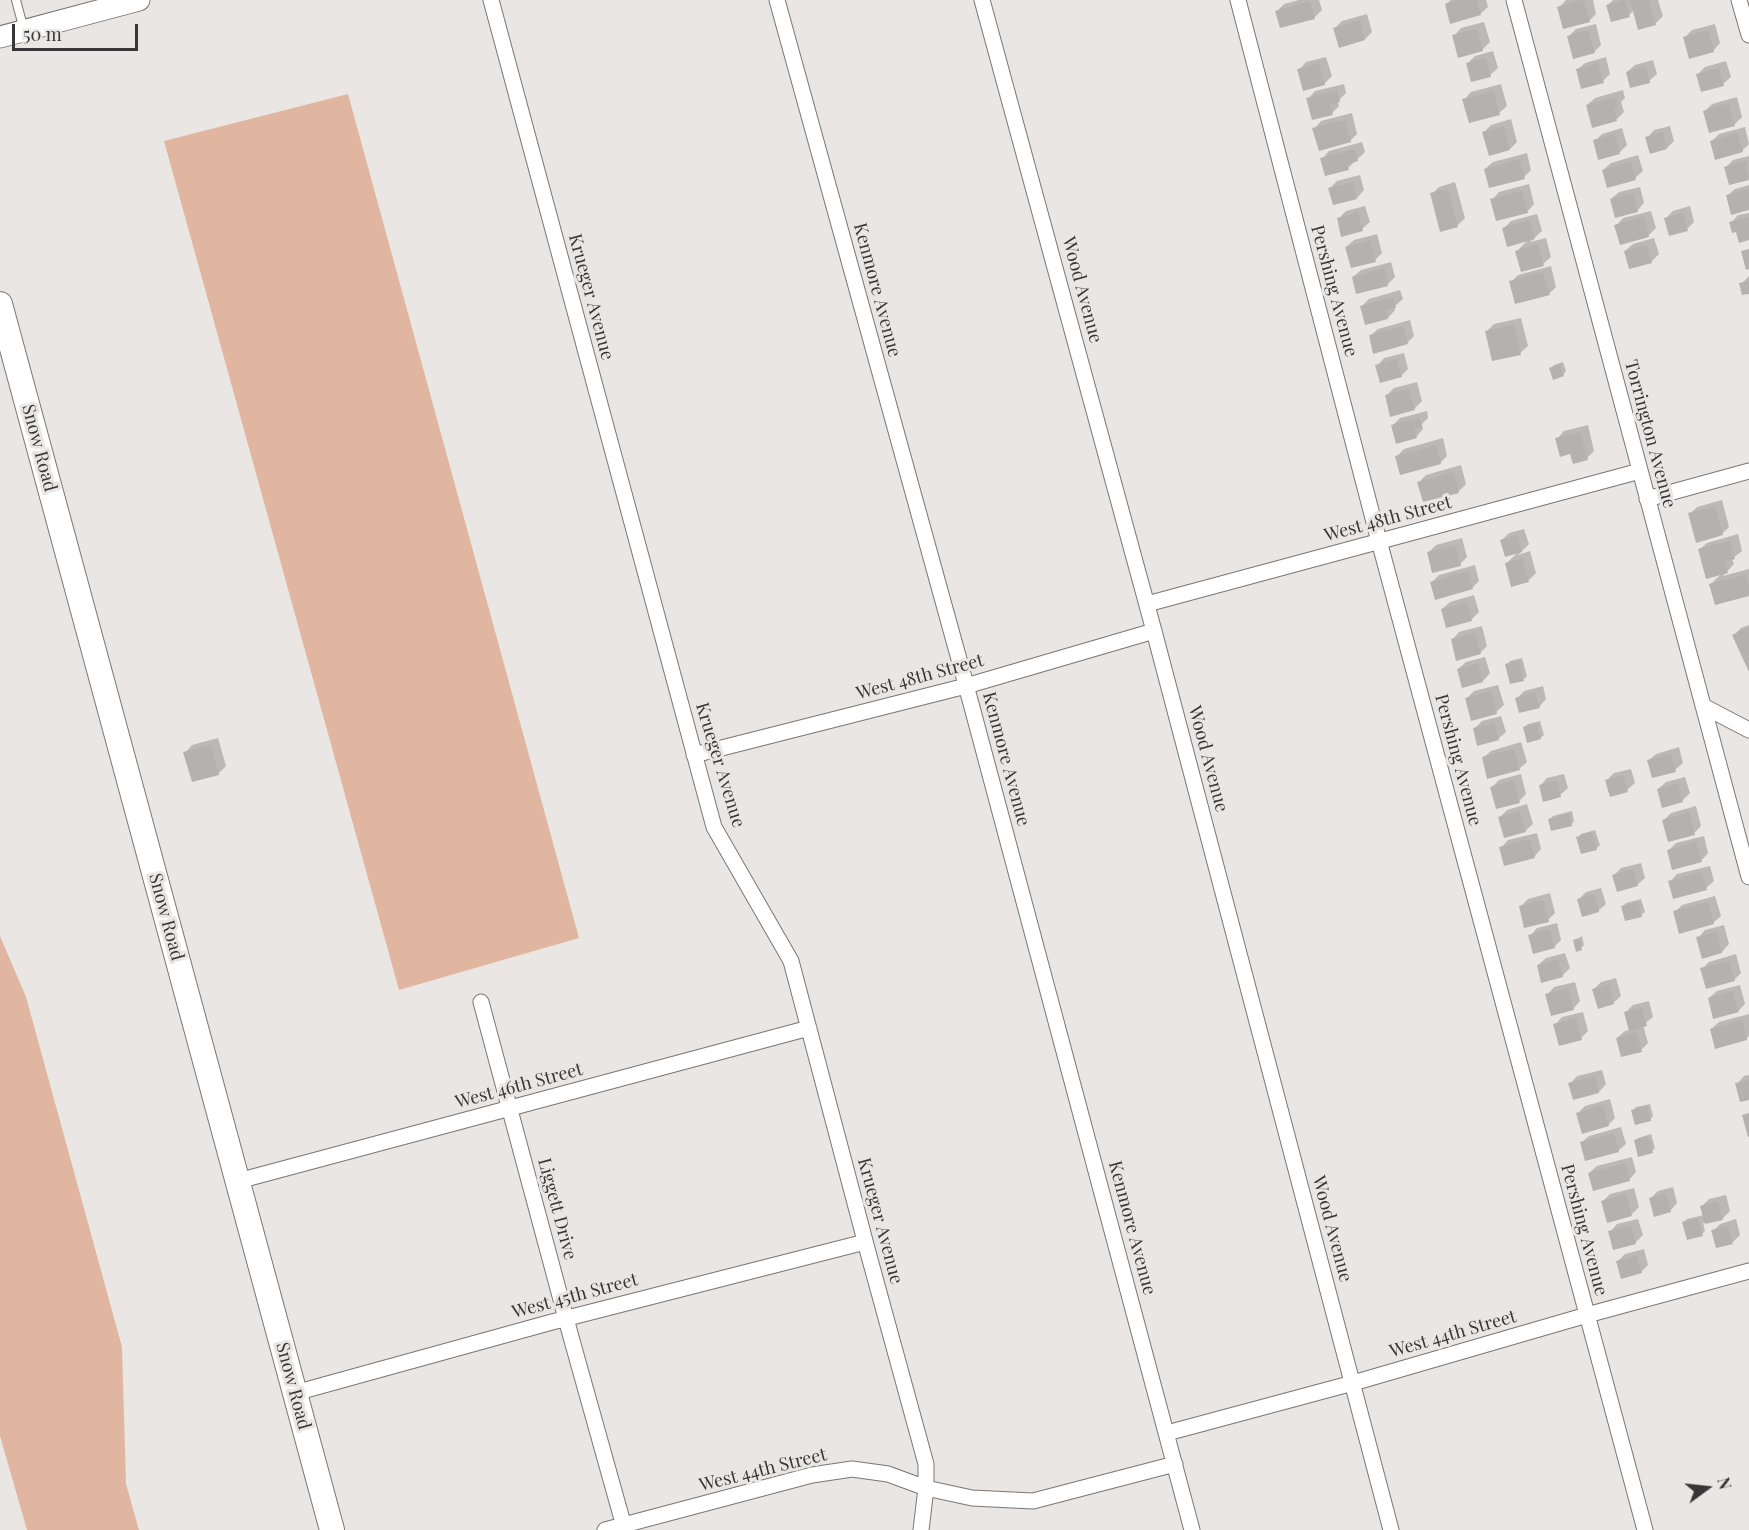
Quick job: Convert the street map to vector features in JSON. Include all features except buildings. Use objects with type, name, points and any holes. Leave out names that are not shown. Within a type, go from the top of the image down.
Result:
[{"type":"main road","name":"Snow Road","points":[[0,304],[332,1530]]},
{"type":"street","points":[[0,37],[139,0]]},
{"type":"street","name":"Krueger Avenue","points":[[491,0],[714,827],[791,961],[926,1464],[926,1488],[921,1530]]},
{"type":"street","name":"Kenmore Avenue","points":[[777,0],[966,686],[1192,1530]]},
{"type":"street","name":"Wood Avenue","points":[[982,0],[1147,603],[1391,1530]]},
{"type":"street","name":"Pershing Avenue","points":[[1238,0],[1379,541],[1645,1530]]},
{"type":"street","name":"Torrington Avenue","points":[[1514,0],[1749,877]]},
{"type":"street","points":[[1739,0],[1749,35]]},
{"type":"street","name":"West 48th Street","points":[[1147,603],[1640,471]]},
{"type":"street","points":[[1647,499],[1749,471]]},
{"type":"street","name":"West 48th Street","points":[[694,754],[966,686],[1154,631]]},
{"type":"street","points":[[1703,706],[1749,730]]},
{"type":"street","name":"Liggett Drive","points":[[481,1002],[624,1528]]},
{"type":"street","name":"West 46th Street","points":[[238,1181],[809,1028]]},
{"type":"street","name":"West 45th Street","points":[[295,1393],[566,1318],[865,1242]]},
{"type":"street","name":"West 44th Street","points":[[1167,1433],[1749,1271]]},
{"type":"street","name":"West 44th Street","points":[[605,1530],[624,1528],[812,1475],[852,1469],[888,1474],[926,1488],[972,1498],[1034,1502],[1175,1464]]},
{"type":"lane","points":[[16,0],[24,31]]},
{"type":"shaded area","points":[[348,94],[579,938],[399,990],[164,141]]},
{"type":"shaded area","points":[[0,936],[26,997],[122,1347],[126,1484],[139,1530],[27,1530],[0,1436]]}]
